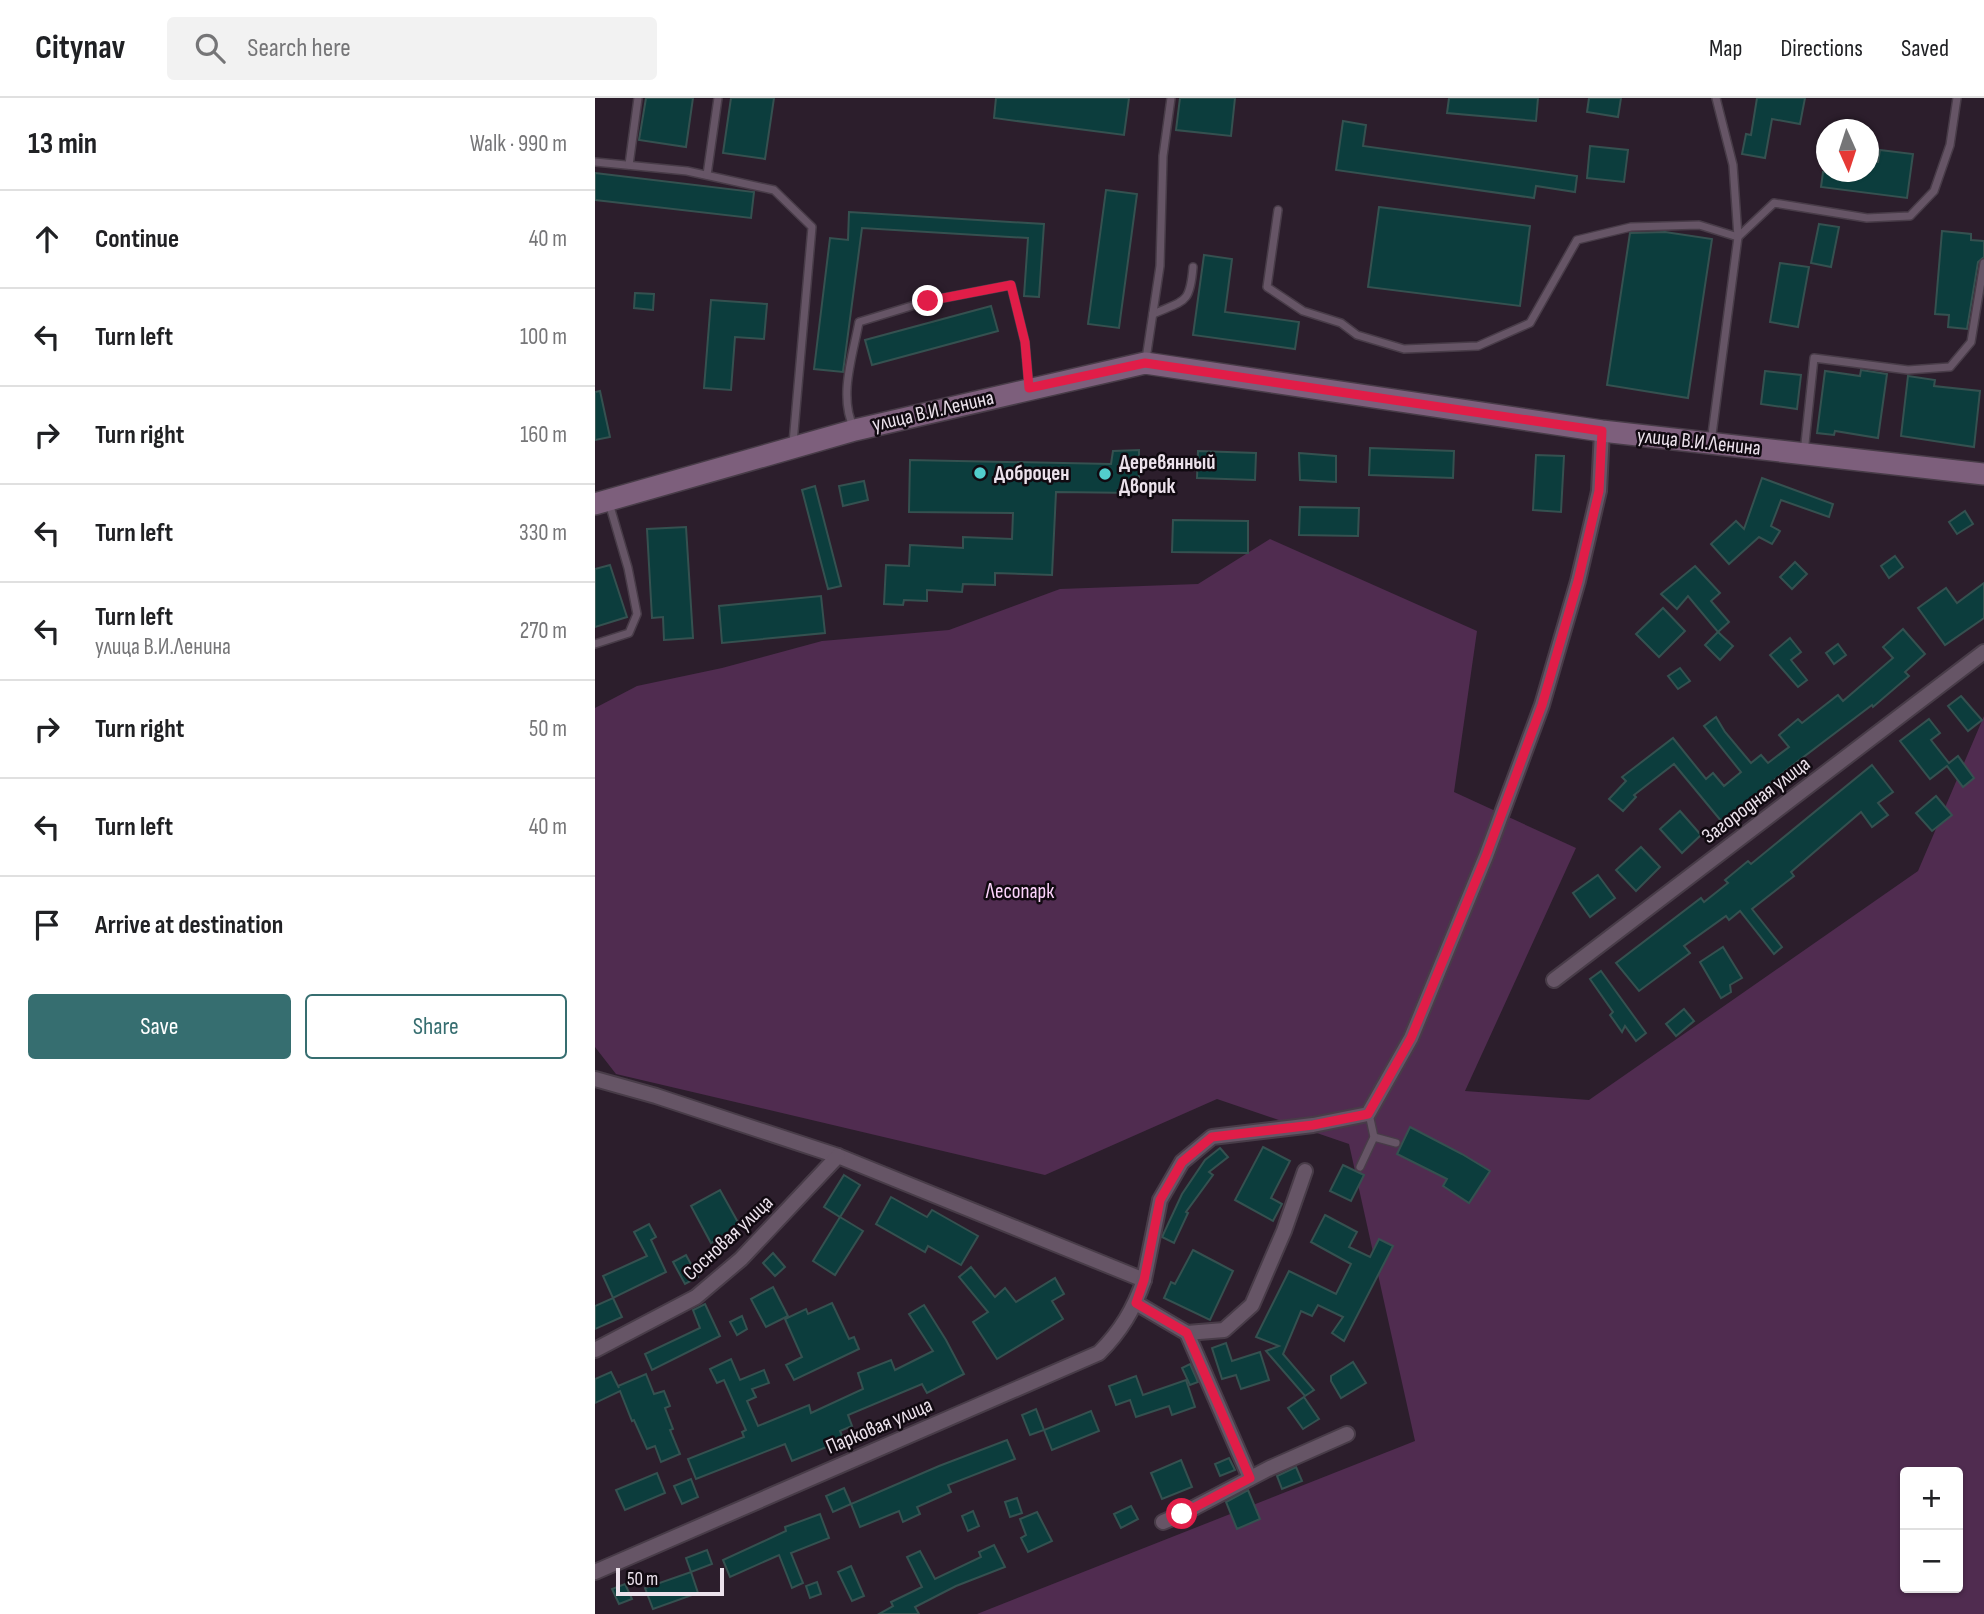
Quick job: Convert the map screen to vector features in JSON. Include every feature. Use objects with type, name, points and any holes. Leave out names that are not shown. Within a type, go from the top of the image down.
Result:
[{"type":"main road","name":"улица В.И.Ленина","points":[[602,502],[855,430],[1145,363],[1602,431],[1984,474]]},
{"type":"street","points":[[1368,1114],[1411,1038],[1486,856],[1542,705],[1578,581],[1599,491],[1602,431]]},
{"type":"street","name":"Загородная улица","points":[[1554,980],[1984,652]]},
{"type":"street","points":[[595,1079],[656,1096],[838,1156],[1144,1280]]},
{"type":"street","name":"Парковая улица","points":[[595,1572],[1099,1353],[1118,1334],[1136,1303],[1144,1280],[1160,1200],[1182,1162],[1212,1137],[1313,1125],[1368,1114]]},
{"type":"street","name":"Сосновая улица","points":[[595,1350],[696,1297],[741,1259],[838,1156]]},
{"type":"street","points":[[1136,1303],[1187,1333],[1224,1330],[1252,1305],[1284,1231],[1305,1171]]},
{"type":"street","points":[[1187,1333],[1250,1478]]},
{"type":"street","points":[[1163,1522],[1250,1478],[1347,1434]]},
{"type":"lane","points":[[629,165],[639,98]]},
{"type":"lane","points":[[707,175],[718,98]]},
{"type":"lane","points":[[1145,363],[1160,266],[1163,156],[1171,98]]},
{"type":"lane","points":[[1710,443],[1738,237],[1733,165],[1716,98]]},
{"type":"lane","points":[[1738,237],[1774,203],[1867,218],[1910,216],[1934,191],[1950,145],[1957,98]]},
{"type":"lane","points":[[595,162],[707,175],[774,190],[812,227],[793,447]]},
{"type":"lane","points":[[1278,210],[1267,287],[1303,311],[1341,323],[1357,335],[1404,349],[1478,346],[1530,323],[1577,240],[1632,227],[1699,225],[1738,237]]},
{"type":"lane","points":[[1804,454],[1814,358],[1908,370],[1950,367],[1971,342],[1984,263]]},
{"type":"lane","points":[[1153,314],[1184,301],[1191,289],[1193,267]]},
{"type":"lane","points":[[855,430],[847,415],[848,388],[859,322],[928,301],[1011,285],[1025,342],[1029,388]]},
{"type":"lane","points":[[595,644],[629,633],[637,614],[628,568],[602,502]]},
{"type":"lane","points":[[1360,1167],[1374,1137],[1368,1114]]},
{"type":"lane","points":[[1374,1137],[1396,1143]]},
{"type":"green space","name":"Лесопарк","points":[[1270,539],[1477,631],[1454,792],[1576,848],[1465,1091],[1589,1100],[1918,871],[1984,716],[1984,1614],[977,1614],[1415,1441],[1349,1144],[1217,1099],[1045,1175],[616,1074],[595,1047],[595,708],[637,686],[722,668],[822,641],[949,630],[1060,589],[1198,584]]},
{"type":"building","points":[[646,98],[693,98],[686,147],[639,140]]},
{"type":"building","points":[[731,98],[774,98],[765,159],[723,153]]},
{"type":"building","points":[[996,98],[1129,98],[1124,135],[994,118]]},
{"type":"building","points":[[1180,98],[1235,98],[1231,136],[1176,130]]},
{"type":"building","points":[[1449,98],[1538,98],[1536,121],[1447,113]]},
{"type":"building","points":[[1589,98],[1621,98],[1618,117],[1587,112]]},
{"type":"building","points":[[1757,98],[1805,98],[1800,124],[1772,119],[1765,158],[1742,154],[1746,134],[1751,135]]},
{"type":"building","points":[[1343,121],[1366,125],[1363,146],[1577,176],[1575,192],[1536,186],[1534,198],[1336,170]]},
{"type":"building","points":[[1590,146],[1628,150],[1624,182],[1587,178]]},
{"type":"building","points":[[1880,150],[1913,154],[1907,198],[1821,187],[1822,182],[1879,182]]},
{"type":"building","points":[[595,173],[754,192],[751,218],[595,200]]},
{"type":"building","points":[[1106,190],[1137,194],[1119,328],[1088,324]]},
{"type":"building","points":[[1379,207],[1530,226],[1520,306],[1368,287]]},
{"type":"building","points":[[849,212],[1044,224],[1039,297],[1024,296],[1028,238],[862,228],[843,372],[814,369],[830,238],[848,240]]},
{"type":"building","points":[[1819,224],[1839,227],[1831,267],[1811,263]]},
{"type":"building","points":[[1942,231],[1971,234],[1971,240],[1984,241],[1984,257],[1978,262],[1967,329],[1948,327],[1949,315],[1935,314]]},
{"type":"building","points":[[1665,232],[1712,239],[1688,398],[1607,385],[1630,233]]},
{"type":"building","points":[[1204,255],[1232,259],[1225,312],[1299,322],[1295,349],[1193,335]]},
{"type":"building","points":[[1780,263],[1809,267],[1798,327],[1770,322]]},
{"type":"building","points":[[635,293],[654,294],[653,310],[634,308]]},
{"type":"building","points":[[711,300],[767,304],[764,339],[735,337],[731,390],[704,388]]},
{"type":"building","points":[[991,306],[998,331],[872,365],[865,340]]},
{"type":"building","points":[[1861,370],[1887,374],[1878,438],[1835,431],[1834,435],[1817,433],[1825,371],[1860,376]]},
{"type":"building","points":[[1765,371],[1801,375],[1797,409],[1761,404]]},
{"type":"building","points":[[1908,376],[1935,380],[1934,386],[1980,391],[1974,447],[1901,436]]},
{"type":"building","points":[[600,391],[610,437],[595,440],[595,392]]},
{"type":"building","points":[[1370,448],[1454,451],[1453,478],[1369,475]]},
{"type":"building","points":[[1139,450],[1139,493],[1056,492],[1052,575],[995,573],[995,585],[963,584],[962,592],[927,590],[927,601],[904,600],[903,605],[884,604],[886,565],[909,566],[910,545],[963,548],[963,537],[1012,539],[1013,513],[909,512],[910,460],[1111,464],[1113,451]]},
{"type":"building","points":[[1198,451],[1256,453],[1255,480],[1197,478]]},
{"type":"building","points":[[1299,453],[1336,456],[1336,482],[1300,480]]},
{"type":"building","points":[[1536,455],[1564,456],[1561,512],[1533,510]]},
{"type":"building","points":[[1762,478],[1833,504],[1829,517],[1781,500],[1771,526],[1780,531],[1772,544],[1759,537],[1729,564],[1711,544],[1736,521],[1744,529]]},
{"type":"building","points":[[864,481],[868,500],[843,506],[839,486]]},
{"type":"building","points":[[815,486],[841,586],[828,589],[802,490]]},
{"type":"building","points":[[1300,507],[1359,508],[1358,536],[1299,535]]},
{"type":"building","points":[[1965,511],[1973,524],[1957,534],[1949,522]]},
{"type":"building","points":[[1173,520],[1248,521],[1248,553],[1172,552]]},
{"type":"building","points":[[686,527],[693,638],[664,640],[663,617],[652,618],[647,529]]},
{"type":"building","points":[[1895,556],[1903,567],[1889,578],[1881,566]]},
{"type":"building","points":[[1795,562],[1807,574],[1792,589],[1780,577]]},
{"type":"building","points":[[610,565],[627,617],[595,627],[595,569]]},
{"type":"building","points":[[1695,566],[1720,593],[1711,601],[1729,622],[1718,632],[1688,596],[1677,609],[1661,594]]},
{"type":"building","points":[[1984,583],[1984,618],[1945,645],[1918,608],[1946,588],[1957,603]]},
{"type":"building","points":[[821,596],[825,633],[722,643],[719,606]]},
{"type":"building","points":[[1663,608],[1685,631],[1659,657],[1636,634]]},
{"type":"building","points":[[1903,629],[1925,654],[1905,672],[1909,676],[1873,707],[1872,705],[1789,768],[1722,822],[1674,764],[1634,795],[1636,797],[1623,811],[1609,799],[1626,781],[1622,777],[1673,738],[1706,779],[1713,773],[1724,786],[1741,772],[1704,726],[1716,717],[1751,763],[1761,755],[1768,763],[1789,747],[1779,735],[1798,719],[1802,723],[1838,695],[1843,701],[1893,658],[1883,647]]},
{"type":"building","points":[[1718,632],[1733,646],[1720,660],[1705,645]]},
{"type":"building","points":[[1790,638],[1801,652],[1791,660],[1807,680],[1798,687],[1770,655]]},
{"type":"building","points":[[1838,644],[1846,655],[1834,664],[1826,653]]},
{"type":"building","points":[[1680,668],[1690,681],[1678,689],[1668,676]]},
{"type":"building","points":[[1961,696],[1982,720],[1968,731],[1948,706]]},
{"type":"building","points":[[1929,719],[1940,733],[1931,740],[1949,763],[1958,756],[1974,778],[1963,787],[1947,766],[1930,779],[1900,741]]},
{"type":"building","points":[[1872,765],[1893,792],[1878,803],[1888,815],[1872,827],[1861,812],[1791,872],[1794,876],[1752,909],[1782,947],[1774,954],[1740,911],[1729,920],[1726,916],[1684,946],[1690,953],[1639,991],[1616,963],[1701,898],[1704,902],[1728,883],[1725,880],[1748,861],[1751,864]]},
{"type":"building","points":[[1936,796],[1952,815],[1932,831],[1916,813]]},
{"type":"building","points":[[1680,811],[1701,835],[1682,853],[1660,829]]},
{"type":"building","points":[[1641,847],[1660,867],[1636,891],[1616,870]]},
{"type":"building","points":[[1598,875],[1615,898],[1590,917],[1573,893]]},
{"type":"building","points":[[1723,947],[1742,978],[1730,985],[1731,992],[1721,998],[1700,962]]},
{"type":"building","points":[[1601,971],[1646,1033],[1636,1041],[1625,1026],[1622,1032],[1610,1015],[1613,1012],[1590,979]]},
{"type":"building","points":[[1684,1009],[1694,1021],[1676,1036],[1666,1024]]},
{"type":"building","points":[[1410,1127],[1490,1171],[1469,1203],[1443,1186],[1447,1179],[1397,1154]]},
{"type":"building","points":[[1263,1147],[1290,1161],[1271,1198],[1282,1204],[1273,1221],[1235,1200]]},
{"type":"building","points":[[1220,1148],[1228,1157],[1209,1172],[1213,1175],[1186,1212],[1188,1213],[1174,1243],[1162,1237],[1182,1194],[1205,1160]]},
{"type":"building","points":[[1343,1165],[1364,1175],[1351,1201],[1330,1191]]},
{"type":"building","points":[[844,1175],[860,1185],[840,1217],[824,1207]]},
{"type":"building","points":[[720,1190],[740,1226],[711,1243],[691,1206]]},
{"type":"building","points":[[891,1197],[927,1217],[932,1210],[978,1236],[961,1265],[928,1246],[925,1252],[876,1224]]},
{"type":"building","points":[[1325,1215],[1357,1232],[1349,1247],[1370,1257],[1379,1239],[1393,1246],[1344,1341],[1332,1333],[1343,1317],[1318,1305],[1312,1316],[1301,1311],[1283,1354],[1314,1390],[1305,1396],[1266,1351],[1279,1346],[1256,1337],[1289,1271],[1336,1294],[1351,1264],[1311,1242]]},
{"type":"building","points":[[840,1217],[863,1231],[835,1275],[813,1261]]},
{"type":"building","points":[[649,1224],[656,1237],[651,1240],[666,1272],[613,1298],[603,1276],[647,1256],[634,1232]]},
{"type":"building","points":[[1193,1250],[1233,1271],[1210,1320],[1164,1298],[1171,1282],[1175,1284]]},
{"type":"building","points":[[773,1253],[785,1267],[775,1276],[763,1263]]},
{"type":"building","points":[[686,1255],[698,1277],[685,1284],[673,1262]]},
{"type":"building","points":[[971,1267],[995,1297],[1005,1288],[1016,1302],[1055,1278],[1064,1294],[1052,1301],[1063,1319],[997,1359],[973,1322],[988,1312],[959,1277]]},
{"type":"building","points":[[773,1287],[788,1316],[766,1327],[751,1299]]},
{"type":"building","points":[[613,1298],[622,1317],[595,1329],[595,1306]]},
{"type":"building","points":[[832,1303],[849,1339],[854,1337],[859,1349],[794,1380],[786,1365],[802,1357],[785,1319],[806,1309],[808,1314]]},
{"type":"building","points":[[705,1304],[720,1336],[652,1370],[645,1354],[700,1328],[693,1310]]},
{"type":"building","points":[[924,1305],[964,1374],[927,1393],[922,1384],[848,1415],[852,1426],[840,1431],[844,1440],[792,1461],[785,1444],[696,1479],[688,1459],[744,1437],[742,1432],[746,1430],[724,1380],[717,1383],[710,1369],[731,1359],[740,1380],[764,1370],[769,1383],[752,1389],[756,1397],[747,1401],[758,1426],[809,1405],[811,1413],[863,1389],[858,1373],[891,1360],[895,1370],[933,1351],[909,1314]]},
{"type":"building","points":[[742,1316],[747,1329],[737,1335],[730,1322]]},
{"type":"building","points":[[1226,1343],[1232,1361],[1260,1352],[1269,1380],[1241,1389],[1236,1375],[1222,1379],[1212,1348]]},
{"type":"building","points":[[1353,1362],[1366,1383],[1341,1398],[1331,1376]]},
{"type":"building","points":[[1190,1364],[1198,1382],[1190,1385],[1182,1368]]},
{"type":"building","points":[[611,1372],[618,1386],[646,1374],[654,1394],[664,1391],[670,1406],[665,1408],[673,1429],[670,1430],[680,1454],[661,1462],[655,1446],[647,1449],[620,1391],[595,1403],[595,1379]]},
{"type":"building","points":[[1136,1376],[1143,1395],[1186,1380],[1195,1407],[1172,1415],[1169,1406],[1136,1417],[1130,1400],[1116,1405],[1109,1386]]},
{"type":"building","points":[[1304,1397],[1319,1419],[1303,1429],[1288,1408]]},
{"type":"building","points":[[1036,1409],[1044,1430],[1030,1435],[1022,1415]]},
{"type":"building","points":[[1091,1411],[1099,1431],[1052,1450],[1044,1430]]},
{"type":"building","points":[[1007,1440],[1015,1459],[948,1485],[951,1492],[917,1507],[920,1514],[903,1522],[899,1511],[860,1527],[851,1504]]},
{"type":"building","points":[[1229,1458],[1235,1470],[1220,1476],[1215,1464]]},
{"type":"building","points":[[1181,1460],[1192,1487],[1162,1499],[1151,1473]]},
{"type":"building","points":[[1296,1467],[1302,1481],[1282,1489],[1277,1476]]},
{"type":"building","points":[[657,1473],[665,1493],[625,1510],[616,1490]]},
{"type":"building","points":[[691,1479],[698,1497],[682,1504],[674,1486]]},
{"type":"building","points":[[844,1488],[851,1504],[833,1512],[826,1496]]},
{"type":"building","points":[[1248,1490],[1260,1519],[1237,1529],[1226,1502]]},
{"type":"building","points":[[1017,1498],[1022,1513],[1010,1517],[1005,1502]]},
{"type":"building","points":[[1131,1506],[1138,1519],[1121,1528],[1114,1514]]},
{"type":"building","points":[[973,1511],[979,1526],[968,1531],[962,1516]]},
{"type":"building","points":[[1037,1512],[1052,1541],[1028,1552],[1021,1538],[1026,1535],[1020,1519]]},
{"type":"building","points":[[820,1514],[829,1538],[791,1553],[803,1583],[792,1588],[779,1555],[730,1577],[723,1560],[786,1531],[785,1527]]},
{"type":"building","points":[[994,1545],[1005,1567],[956,1586],[915,1607],[919,1614],[879,1614],[893,1606],[891,1602],[922,1587],[907,1557],[920,1551],[935,1579],[981,1557],[979,1552]]},
{"type":"building","points":[[707,1550],[712,1564],[691,1572],[686,1558]]},
{"type":"building","points":[[851,1566],[864,1596],[852,1601],[838,1572]]},
{"type":"building","points":[[691,1572],[698,1593],[653,1609],[645,1588]]},
{"type":"building","points":[[817,1582],[821,1594],[810,1598],[806,1586]]},
{"type":"building","points":[[625,1584],[632,1599],[619,1604],[612,1589]]},
{"type":"place","name":"Доброцен","points":[[980,473]]},
{"type":"place","name":"Деревянный Дворик","points":[[1105,474]]},
{"type":"route","points":[[928,301],[1011,285],[1025,342],[1029,388],[1145,363],[1602,431],[1599,491],[1578,581],[1542,705],[1486,856],[1411,1038],[1368,1114],[1313,1125],[1212,1137],[1182,1162],[1160,1200],[1144,1280],[1136,1303],[1187,1333],[1250,1478],[1182,1514]]}]
